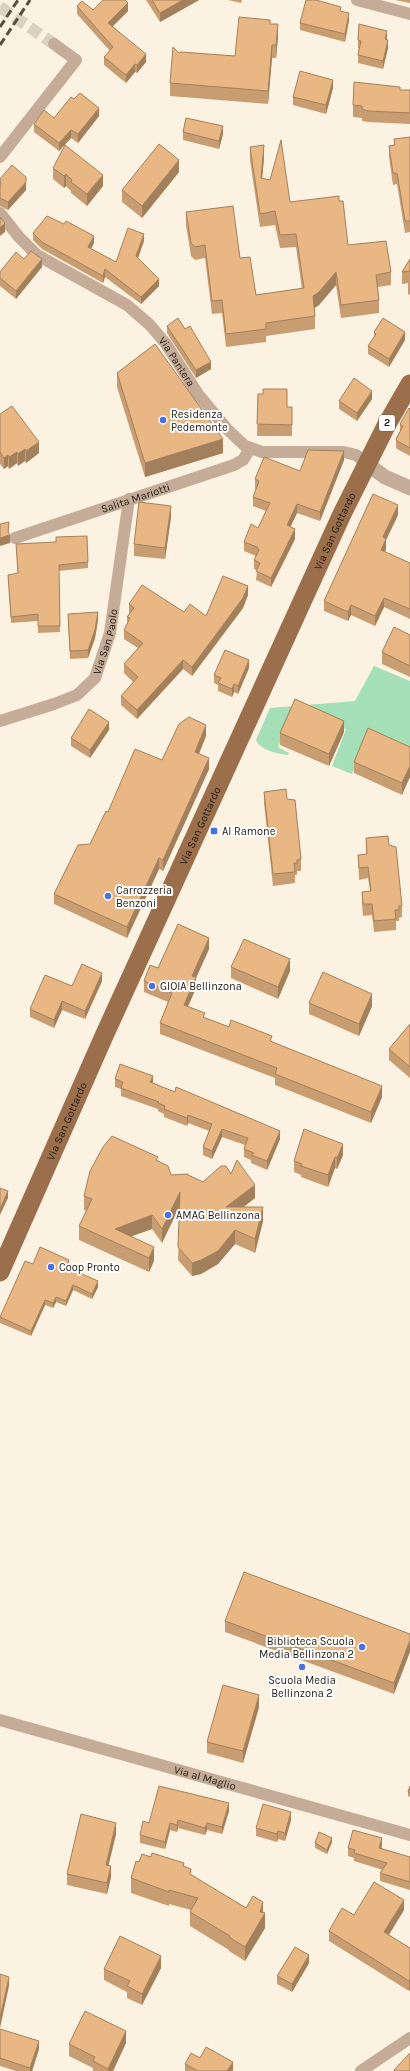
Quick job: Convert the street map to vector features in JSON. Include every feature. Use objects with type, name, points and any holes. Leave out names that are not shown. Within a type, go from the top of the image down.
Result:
[{"type":"main road","name":"Via San Gottardo","points":[[0,1272],[104,1036],[342,514],[410,384]]},
{"type":"street","points":[[356,0],[410,14]]},
{"type":"street","points":[[0,157],[76,60],[54,44]]},
{"type":"street","name":"Via Pantera","points":[[0,213],[23,242],[37,255],[127,305],[150,325],[166,344],[188,380],[213,413],[240,442],[250,449]]},
{"type":"street","points":[[250,449],[262,452],[344,452],[356,456],[385,477],[410,488]]},
{"type":"street","name":"Salita Mariotti","points":[[15,538],[234,465],[246,457],[250,449]]},
{"type":"street","name":"Via San Paolo","points":[[0,721],[78,695],[95,678],[110,633],[129,499]]},
{"type":"street","name":"Via al Maglio","points":[[0,1720],[410,1835]]},
{"type":"street","points":[[360,2071],[410,2038]]},
{"type":"green space","points":[[374,666],[410,681],[410,755],[369,736],[352,774],[332,766],[346,729],[295,708],[278,747],[289,753],[288,755],[279,754],[265,749],[256,740],[270,708],[355,701]]},
{"type":"building","points":[[103,0],[125,0],[128,3],[108,23],[146,54],[126,75],[104,57],[113,47],[77,6],[82,1],[93,10]]},
{"type":"building","points":[[152,0],[183,0],[160,13]]},
{"type":"building","points":[[306,0],[316,0],[341,7],[340,11],[349,13],[345,34],[300,23]]},
{"type":"building","points":[[239,17],[270,20],[270,24],[278,24],[276,45],[272,45],[268,91],[170,83],[173,47],[179,53],[235,56]]},
{"type":"building","points":[[359,24],[387,31],[385,39],[388,40],[383,61],[358,55],[361,41],[358,40]]},
{"type":"building","points":[[300,71],[333,80],[326,105],[293,97]]},
{"type":"building","points":[[354,82],[400,87],[400,90],[410,90],[410,113],[368,111],[362,109],[362,106],[353,105]]},
{"type":"building","points":[[80,93],[99,108],[78,134],[71,130],[59,143],[34,124],[44,110],[54,118],[71,97],[74,99]]},
{"type":"building","points":[[186,118],[223,126],[219,141],[183,132]]},
{"type":"building","points":[[410,137],[410,221],[405,221],[397,173],[393,173],[389,146],[395,145],[394,139]]},
{"type":"building","points":[[281,140],[290,202],[339,196],[339,201],[343,201],[348,245],[386,241],[391,272],[376,275],[379,300],[341,305],[336,272],[319,292],[313,296],[315,316],[266,323],[266,329],[226,334],[222,300],[212,301],[205,245],[195,247],[191,243],[186,212],[233,206],[240,258],[250,257],[256,295],[304,288],[296,234],[280,235],[275,211],[260,214],[250,147],[264,145],[261,178],[270,180]]},
{"type":"building","points":[[159,144],[179,160],[142,206],[122,190]]},
{"type":"building","points":[[65,145],[103,175],[87,194],[71,182],[72,180],[66,174],[64,176],[53,168]]},
{"type":"building","points":[[12,165],[26,177],[26,182],[8,202],[0,198],[0,179]]},
{"type":"building","points":[[47,216],[64,224],[66,221],[94,236],[88,247],[116,262],[128,228],[144,234],[136,256],[159,279],[141,297],[105,269],[103,276],[42,242],[33,233]]},
{"type":"building","points":[[0,217],[5,223],[0,228]]},
{"type":"building","points":[[31,251],[42,259],[16,291],[0,278],[0,272],[16,252],[24,259]]},
{"type":"building","points":[[410,259],[410,271],[402,272]]},
{"type":"building","points":[[178,318],[185,329],[190,326],[211,362],[196,370],[167,326]]},
{"type":"building","points":[[383,318],[405,332],[389,359],[368,346],[376,334],[374,332]]},
{"type":"building","name":"Residenza Pedemonte","points":[[155,344],[223,439],[145,463],[117,373]]},
{"type":"building","points":[[354,378],[372,391],[357,413],[339,401]]},
{"type":"building","points":[[263,389],[287,389],[287,407],[292,407],[292,425],[257,424],[258,394],[263,394]]},
{"type":"building","points":[[12,406],[39,442],[26,451],[25,449],[18,454],[17,452],[4,458],[0,452],[0,414]]},
{"type":"building","points":[[409,408],[410,448],[396,439],[403,426],[400,424]]},
{"type":"building","points":[[308,450],[344,451],[320,512],[297,504],[287,525],[295,529],[271,578],[256,571],[260,563],[254,560],[259,550],[257,547],[244,542],[251,524],[258,528],[270,503],[253,497],[259,481],[255,479],[264,457],[300,471]]},
{"type":"building","points":[[373,494],[398,505],[383,537],[386,539],[381,550],[410,563],[410,609],[384,598],[375,616],[351,605],[348,612],[324,601]]},
{"type":"building","points":[[139,502],[171,506],[165,548],[134,544]]},
{"type":"building","points":[[9,522],[8,532],[10,535],[0,538],[0,524]]},
{"type":"building","points":[[87,536],[88,562],[59,565],[60,626],[38,626],[38,614],[11,617],[8,575],[18,573],[16,544],[56,542],[56,537]]},
{"type":"building","points":[[223,576],[248,586],[243,598],[192,667],[183,660],[137,710],[121,696],[138,677],[124,664],[143,643],[124,630],[130,618],[127,617],[134,608],[129,604],[142,585],[184,612],[190,604],[206,616]]},
{"type":"building","points":[[98,612],[95,630],[88,650],[70,651],[68,614]]},
{"type":"building","points":[[394,627],[410,635],[410,666],[382,652]]},
{"type":"building","points":[[225,650],[249,660],[238,686],[234,684],[232,689],[218,683],[221,678],[214,675]]},
{"type":"building","points":[[295,699],[344,721],[329,754],[280,733]]},
{"type":"building","points":[[89,709],[109,722],[90,750],[71,738]]},
{"type":"building","points":[[189,717],[206,725],[195,752],[209,758],[163,860],[159,858],[127,927],[54,894],[78,845],[90,844],[106,811],[108,812],[135,749],[162,760],[179,724]]},
{"type":"building","points":[[368,728],[410,747],[410,766],[402,783],[354,762]]},
{"type":"building","points":[[286,789],[287,799],[295,800],[301,859],[297,860],[297,863],[294,863],[295,872],[273,874],[264,792]]},
{"type":"building","points":[[388,836],[389,845],[396,847],[402,906],[399,906],[399,910],[395,910],[396,919],[374,921],[372,904],[363,904],[362,892],[371,891],[368,867],[359,868],[358,855],[367,854],[366,838]]},
{"type":"building","points":[[178,924],[209,938],[192,976],[196,977],[184,1005],[205,1013],[203,1017],[229,1027],[231,1020],[272,1036],[270,1041],[382,1086],[371,1112],[275,1074],[277,1068],[160,1023],[172,993],[144,981],[150,965],[158,968]]},
{"type":"building","points":[[244,939],[290,959],[278,987],[231,967]]},
{"type":"building","points":[[82,964],[102,973],[85,1011],[62,1001],[54,1020],[30,1009],[45,975],[72,986]]},
{"type":"building","points":[[323,972],[372,994],[359,1024],[309,1003]]},
{"type":"building","points":[[410,1024],[410,1067],[389,1049]]},
{"type":"building","points":[[120,1064],[153,1076],[150,1082],[175,1092],[176,1087],[280,1131],[267,1161],[251,1155],[254,1153],[244,1149],[248,1138],[222,1129],[212,1151],[203,1147],[212,1124],[188,1115],[187,1118],[164,1109],[165,1106],[158,1103],[159,1102],[121,1088],[123,1082],[115,1079]]},
{"type":"building","points":[[304,1129],[343,1144],[337,1158],[335,1157],[328,1175],[301,1166],[302,1164],[294,1161]]},
{"type":"building","name":"AMAG Bellinzona","points":[[112,1136],[158,1157],[156,1160],[168,1166],[171,1175],[188,1174],[203,1182],[221,1166],[226,1166],[231,1174],[237,1160],[255,1185],[226,1207],[263,1207],[255,1239],[235,1230],[218,1251],[192,1263],[178,1247],[180,1192],[162,1229],[152,1215],[115,1229],[154,1247],[149,1258],[79,1226],[92,1199],[84,1196],[90,1171],[103,1147]]},
{"type":"building","points":[[0,1188],[8,1191],[0,1209]]},
{"type":"building","points":[[40,1247],[69,1260],[66,1267],[98,1281],[92,1294],[73,1285],[66,1301],[56,1297],[53,1303],[45,1300],[31,1331],[0,1317],[25,1261],[33,1264]]},
{"type":"building","name":"Scuola Media Bellinzona 2","points":[[244,1572],[410,1634],[410,1640],[394,1683],[225,1621]]},
{"type":"building","points":[[223,1685],[259,1695],[243,1751],[207,1742]]},
{"type":"building","points":[[159,1786],[229,1803],[222,1827],[207,1823],[205,1828],[178,1820],[177,1825],[170,1823],[165,1842],[140,1835],[143,1821],[149,1823]]},
{"type":"building","points":[[263,1804],[291,1812],[285,1833],[278,1831],[277,1834],[256,1828]]},
{"type":"building","points":[[81,1814],[116,1823],[106,1865],[111,1866],[107,1883],[67,1874]]},
{"type":"building","points":[[353,1830],[382,1838],[379,1848],[410,1857],[410,1882],[380,1873],[387,1863],[354,1853],[355,1850],[348,1848]]},
{"type":"building","points":[[319,1832],[332,1838],[327,1850],[315,1843]]},
{"type":"building","points":[[152,1853],[184,1863],[183,1866],[191,1869],[190,1874],[246,1908],[253,1896],[263,1902],[260,1912],[265,1913],[245,1947],[229,1937],[230,1936],[190,1912],[198,1898],[169,1890],[169,1892],[131,1878],[136,1861],[139,1862],[142,1854],[151,1857]]},
{"type":"building","points":[[374,1882],[404,1900],[384,1932],[410,1948],[409,1981],[329,1931],[342,1908],[354,1915]]},
{"type":"building","points":[[120,1936],[161,1956],[142,1994],[127,1986],[130,1981],[104,1969]]},
{"type":"building","points":[[295,1947],[309,1955],[292,1984],[277,1976]]},
{"type":"building","points":[[0,1974],[9,1977],[0,2018]]},
{"type":"building","points":[[85,2011],[126,2031],[108,2069],[93,2061],[95,2057],[69,2044]]},
{"type":"building","points":[[0,2029],[39,2041],[30,2068],[0,2058]]},
{"type":"building","points":[[206,2047],[233,2062],[227,2071],[198,2071],[185,2064],[191,2053],[200,2058]]},
{"type":"building","points":[[410,2053],[410,2071],[395,2071],[394,2070]]},
{"type":"tunnel","points":[[0,7],[54,44]]},
{"type":"railway","points":[[0,27],[18,0]]},
{"type":"railway","points":[[0,45],[30,0]]},
{"type":"place","name":"Residenza Pedemonte","points":[[163,420]]},
{"type":"place","name":"Al Ramone","points":[[214,831]]},
{"type":"place","name":"Carrozzeria Benzoni","points":[[108,896]]},
{"type":"place","name":"GIOIA Bellinzona","points":[[152,986]]},
{"type":"place","name":"AMAG Bellinzona","points":[[168,1215]]},
{"type":"place","name":"Coop Pronto","points":[[51,1267]]},
{"type":"place","name":"Biblioteca Scuola Media Bellinzona 2","points":[[362,1647]]},
{"type":"place","name":"Scuola Media Bellinzona 2","points":[[302,1667]]}]
